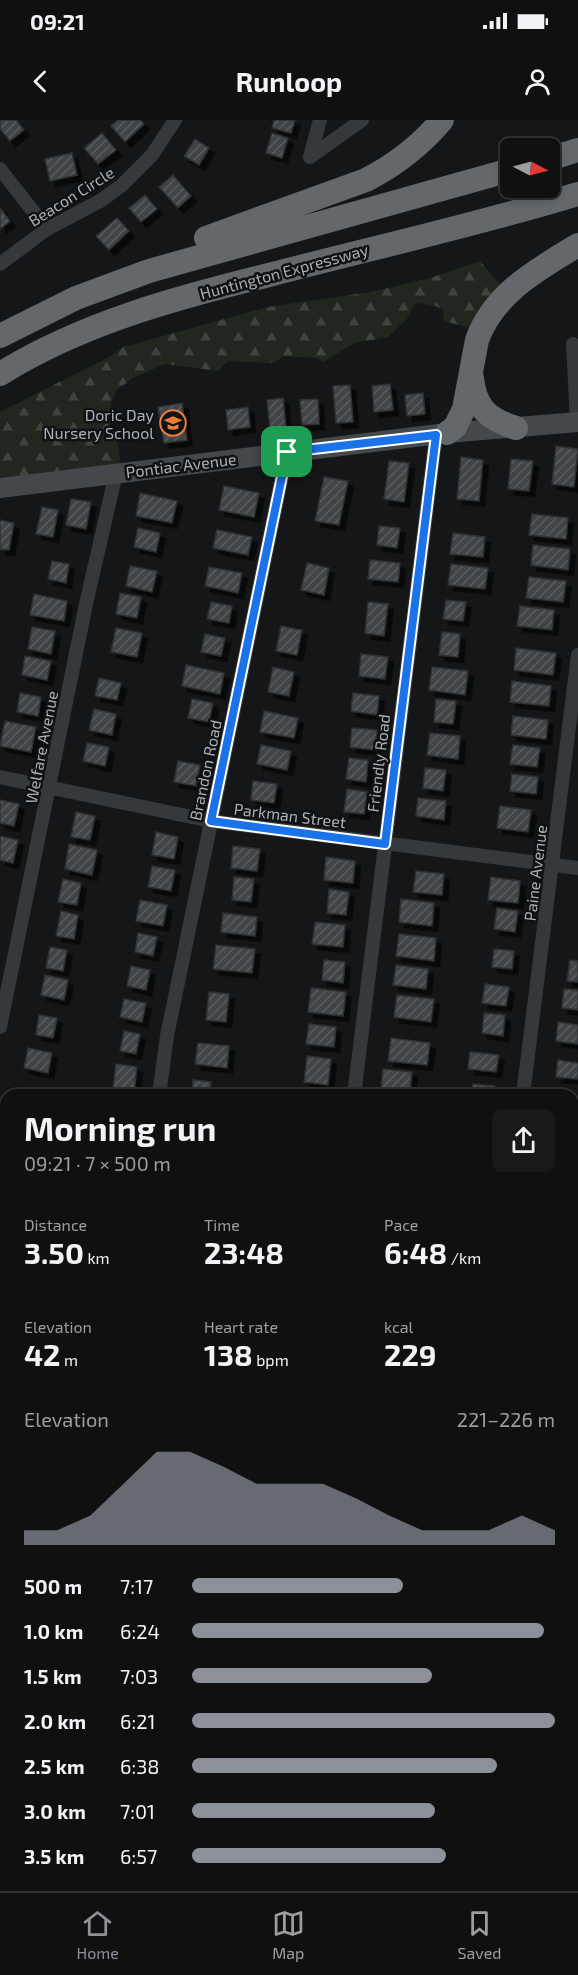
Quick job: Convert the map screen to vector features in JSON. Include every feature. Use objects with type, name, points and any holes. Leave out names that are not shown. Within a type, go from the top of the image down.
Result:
[{"type":"highway","points":[[0,336],[146,260],[366,180],[382,172],[410,152],[442,120]]},
{"type":"highway","points":[[560,156],[578,150]]},
{"type":"highway","points":[[51,309],[100,288],[167,265],[500,173]]},
{"type":"highway","name":"Huntington Expressway","points":[[0,374],[79,333],[154,306],[578,194]]},
{"type":"highway","points":[[442,434],[461,418],[471,363],[481,329],[502,299],[522,281],[578,245]]},
{"type":"highway","points":[[471,363],[473,389],[480,406],[494,419],[516,428]]},
{"type":"main road","name":"Pontiac Avenue","points":[[0,488],[442,434],[578,422]]},
{"type":"street","name":"Beacon Circle","points":[[0,264],[47,229],[106,197],[131,178],[152,155],[175,120]]},
{"type":"street","points":[[320,120],[310,157],[362,120]]},
{"type":"street","points":[[0,169],[47,229]]},
{"type":"street","points":[[573,344],[578,422]]},
{"type":"street","name":"Friendly Road","points":[[355,1089],[385,844],[442,434]]},
{"type":"street","name":"Brandon Road","points":[[160,1089],[167,1036],[287,452]]},
{"type":"street","name":"Welfare Avenue","points":[[0,1028],[86,604],[116,473]]},
{"type":"street","name":"Paine Avenue","points":[[524,1089],[578,655]]},
{"type":"street","name":"Parkman Street","points":[[0,777],[211,821],[578,868]]},
{"type":"green space","points":[[480,261],[506,292],[477,330],[444,321],[443,309],[417,303],[407,319],[388,337],[355,343],[323,362],[317,358],[284,356],[273,363],[228,361],[218,371],[165,364],[133,378],[116,391],[111,402],[110,428],[118,444],[121,471],[0,489],[0,412],[107,358],[123,347],[268,307],[370,292],[430,278]]},
{"type":"building","points":[[0,120],[16,120],[24,130],[10,141],[0,129]]},
{"type":"building","points":[[118,120],[140,120],[144,124],[125,142],[111,126]]},
{"type":"building","points":[[274,120],[295,120],[291,133],[272,128]]},
{"type":"building","points":[[102,133],[116,150],[98,164],[84,148]]},
{"type":"building","points":[[272,133],[288,138],[282,158],[266,153]]},
{"type":"building","points":[[195,139],[209,148],[199,165],[184,156]]},
{"type":"building","points":[[72,153],[77,175],[50,181],[45,159]]},
{"type":"building","points":[[173,175],[191,196],[178,208],[159,187]]},
{"type":"building","points":[[145,195],[157,209],[141,222],[129,208]]},
{"type":"building","points":[[0,208],[10,221],[0,229]]},
{"type":"building","points":[[117,218],[129,231],[109,250],[96,236]]},
{"type":"building","points":[[390,384],[393,410],[374,412],[372,386]]},
{"type":"building","points":[[350,385],[353,422],[336,423],[333,386]]},
{"type":"building","points":[[423,393],[425,414],[407,416],[405,395]]},
{"type":"building","points":[[283,398],[286,428],[270,430],[267,400]]},
{"type":"building","points":[[318,399],[319,424],[302,425],[300,400]]},
{"type":"building","name":"Doric Day Nursery School","points":[[182,403],[187,440],[164,443],[158,407]]},
{"type":"building","points":[[248,407],[250,427],[228,430],[226,410]]},
{"type":"building","points":[[556,446],[578,449],[574,487],[552,484]]},
{"type":"building","points":[[461,457],[483,460],[479,501],[457,499]]},
{"type":"building","points":[[511,459],[533,461],[529,491],[508,489]]},
{"type":"building","points":[[389,461],[409,463],[404,502],[384,499]]},
{"type":"building","points":[[324,477],[348,481],[339,525],[315,521]]},
{"type":"building","points":[[224,486],[259,493],[254,517],[219,510]]},
{"type":"building","points":[[140,493],[177,501],[172,523],[136,516]]},
{"type":"building","points":[[71,499],[91,502],[86,529],[66,525]]},
{"type":"building","points":[[42,507],[58,510],[53,537],[36,534]]},
{"type":"building","points":[[532,514],[568,518],[566,539],[529,535]]},
{"type":"building","points":[[0,520],[14,523],[9,550],[0,549]]},
{"type":"building","points":[[379,526],[400,528],[397,548],[377,545]]},
{"type":"building","points":[[138,528],[160,533],[156,552],[134,547]]},
{"type":"building","points":[[217,530],[252,537],[248,555],[213,548]]},
{"type":"building","points":[[453,533],[485,537],[483,557],[450,554]]},
{"type":"building","points":[[533,545],[570,549],[568,570],[531,565]]},
{"type":"building","points":[[370,560],[400,563],[398,582],[368,579]]},
{"type":"building","points":[[52,561],[69,564],[66,583],[48,579]]},
{"type":"building","points":[[307,563],[329,568],[324,595],[301,590]]},
{"type":"building","points":[[451,564],[488,568],[485,589],[448,585]]},
{"type":"building","points":[[130,566],[157,571],[152,592],[126,586]]},
{"type":"building","points":[[209,567],[242,573],[238,593],[205,586]]},
{"type":"building","points":[[529,577],[566,581],[563,602],[526,598]]},
{"type":"building","points":[[120,593],[141,597],[137,618],[116,614]]},
{"type":"building","points":[[34,594],[67,601],[64,621],[30,615]]},
{"type":"building","points":[[446,600],[466,602],[463,621],[443,619]]},
{"type":"building","points":[[211,602],[232,606],[229,623],[207,619]]},
{"type":"building","points":[[368,602],[388,604],[384,636],[365,633]]},
{"type":"building","points":[[520,606],[554,610],[552,630],[517,626]]},
{"type":"building","points":[[281,626],[302,630],[297,655],[276,651]]},
{"type":"building","points":[[32,627],[55,631],[51,654],[28,649]]},
{"type":"building","points":[[116,628],[142,633],[137,657],[111,652]]},
{"type":"building","points":[[442,632],[460,634],[458,657],[439,655]]},
{"type":"building","points":[[205,634],[225,638],[221,656],[201,652]]},
{"type":"building","points":[[516,648],[556,653],[553,675],[514,670]]},
{"type":"building","points":[[361,654],[388,657],[385,679],[359,676]]},
{"type":"building","points":[[25,656],[51,661],[47,680],[22,675]]},
{"type":"building","points":[[186,665],[224,673],[220,694],[182,686]]},
{"type":"building","points":[[273,667],[294,672],[289,696],[268,692]]},
{"type":"building","points":[[432,667],[468,671],[465,695],[429,690]]},
{"type":"building","points":[[99,678],[121,683],[117,700],[95,696]]},
{"type":"building","points":[[512,681],[551,686],[549,706],[510,702]]},
{"type":"building","points":[[20,693],[41,697],[38,716],[17,712]]},
{"type":"building","points":[[353,693],[379,696],[377,715],[351,711]]},
{"type":"building","points":[[192,699],[213,703],[209,722],[188,718]]},
{"type":"building","points":[[436,699],[456,701],[453,724],[434,722]]},
{"type":"building","points":[[94,709],[116,714],[112,735],[89,730]]},
{"type":"building","points":[[264,711],[298,718],[294,738],[260,732]]},
{"type":"building","points":[[513,716],[548,720],[546,739],[511,735]]},
{"type":"building","points":[[5,721],[36,727],[31,752],[0,746]]},
{"type":"building","points":[[352,728],[377,730],[375,750],[350,747]]},
{"type":"building","points":[[430,733],[460,736],[458,759],[427,755]]},
{"type":"building","points":[[87,743],[109,747],[105,766],[83,761]]},
{"type":"building","points":[[261,745],[291,751],[287,770],[257,764]]},
{"type":"building","points":[[513,745],[540,748],[537,767],[510,764]]},
{"type":"building","points":[[349,758],[368,760],[366,782],[346,779]]},
{"type":"building","points":[[178,761],[200,765],[196,786],[174,782]]},
{"type":"building","points":[[425,768],[446,770],[443,791],[423,788]]},
{"type":"building","points":[[512,774],[538,777],[536,794],[510,791]]},
{"type":"building","points":[[253,781],[277,784],[274,803],[251,800]]},
{"type":"building","points":[[347,789],[367,792],[364,814],[344,812]]},
{"type":"building","points":[[418,798],[446,801],[444,820],[416,816]]},
{"type":"building","points":[[0,800],[19,804],[14,826],[0,823]]},
{"type":"building","points":[[500,806],[531,810],[528,832],[497,828]]},
{"type":"building","points":[[76,812],[95,816],[90,840],[71,837]]},
{"type":"building","points":[[156,832],[178,837],[174,859],[152,855]]},
{"type":"building","points":[[0,836],[18,840],[13,863],[0,860]]},
{"type":"building","points":[[69,844],[97,850],[92,875],[65,869]]},
{"type":"building","points":[[233,846],[260,849],[257,871],[231,868]]},
{"type":"building","points":[[326,857],[355,861],[353,883],[324,880]]},
{"type":"building","points":[[152,866],[175,870],[171,891],[148,887]]},
{"type":"building","points":[[416,871],[444,874],[442,895],[413,892]]},
{"type":"building","points":[[234,877],[254,879],[251,902],[232,900]]},
{"type":"building","points":[[491,877],[520,881],[518,903],[488,900]]},
{"type":"building","points":[[63,879],[81,883],[77,905],[58,902]]},
{"type":"building","points":[[329,889],[349,892],[346,915],[327,913]]},
{"type":"building","points":[[401,899],[434,903],[432,926],[399,922]]},
{"type":"building","points":[[140,900],[167,905],[163,926],[136,921]]},
{"type":"building","points":[[497,908],[518,911],[515,932],[494,929]]},
{"type":"building","points":[[61,911],[78,915],[74,939],[56,936]]},
{"type":"building","points":[[223,913],[257,917],[255,936],[221,932]]},
{"type":"building","points":[[315,922],[345,925],[343,947],[312,944]]},
{"type":"building","points":[[138,933],[157,937],[153,956],[135,952]]},
{"type":"building","points":[[399,934],[436,938],[434,961],[396,956]]},
{"type":"building","points":[[216,945],[255,949],[252,973],[213,969]]},
{"type":"building","points":[[50,947],[67,950],[63,971],[46,968]]},
{"type":"building","points":[[494,949],[514,951],[512,969],[492,967]]},
{"type":"building","points":[[324,960],[345,962],[343,983],[322,980]]},
{"type":"building","points":[[570,960],[578,961],[578,982],[567,981]]},
{"type":"building","points":[[396,965],[428,969],[426,989],[393,985]]},
{"type":"building","points":[[131,966],[150,970],[146,990],[127,986]]},
{"type":"building","points":[[45,975],[68,980],[64,1000],[41,995]]},
{"type":"building","points":[[485,984],[509,987],[506,1006],[482,1003]]},
{"type":"building","points":[[311,988],[346,992],[343,1016],[308,1012]]},
{"type":"building","points":[[564,989],[578,990],[578,1010],[562,1008]]},
{"type":"building","points":[[209,992],[229,994],[226,1022],[206,1020]]},
{"type":"building","points":[[397,995],[434,999],[431,1022],[394,1017]]},
{"type":"building","points":[[124,999],[146,1003],[142,1022],[120,1017]]},
{"type":"building","points":[[484,1013],[505,1015],[503,1036],[482,1033]]},
{"type":"building","points":[[39,1015],[57,1018],[53,1038],[36,1035]]},
{"type":"building","points":[[558,1022],[578,1025],[578,1044],[556,1041]]},
{"type":"building","points":[[309,1024],[336,1027],[334,1047],[306,1044]]},
{"type":"building","points":[[124,1031],[140,1034],[136,1054],[120,1051]]},
{"type":"building","points":[[391,1038],[430,1043],[427,1065],[388,1061]]},
{"type":"building","points":[[198,1043],[229,1046],[227,1068],[195,1064]]},
{"type":"building","points":[[28,1048],[52,1053],[48,1073],[24,1068]]},
{"type":"building","points":[[470,1052],[499,1055],[496,1072],[468,1069]]},
{"type":"building","points":[[307,1056],[331,1059],[328,1085],[304,1082]]},
{"type":"building","points":[[558,1060],[578,1063],[578,1079],[556,1077]]},
{"type":"building","points":[[116,1064],[137,1067],[134,1089],[113,1089]]},
{"type":"building","points":[[383,1069],[412,1072],[410,1089],[381,1089]]},
{"type":"building","points":[[193,1080],[211,1082],[210,1089],[192,1089]]},
{"type":"building","points":[[473,1084],[495,1086],[495,1089],[473,1089]]},
{"type":"place","name":"Doric Day Nursery School","points":[[173,423]]},
{"type":"route","points":[[436,435],[385,844],[211,821],[287,452],[436,435]]}]
